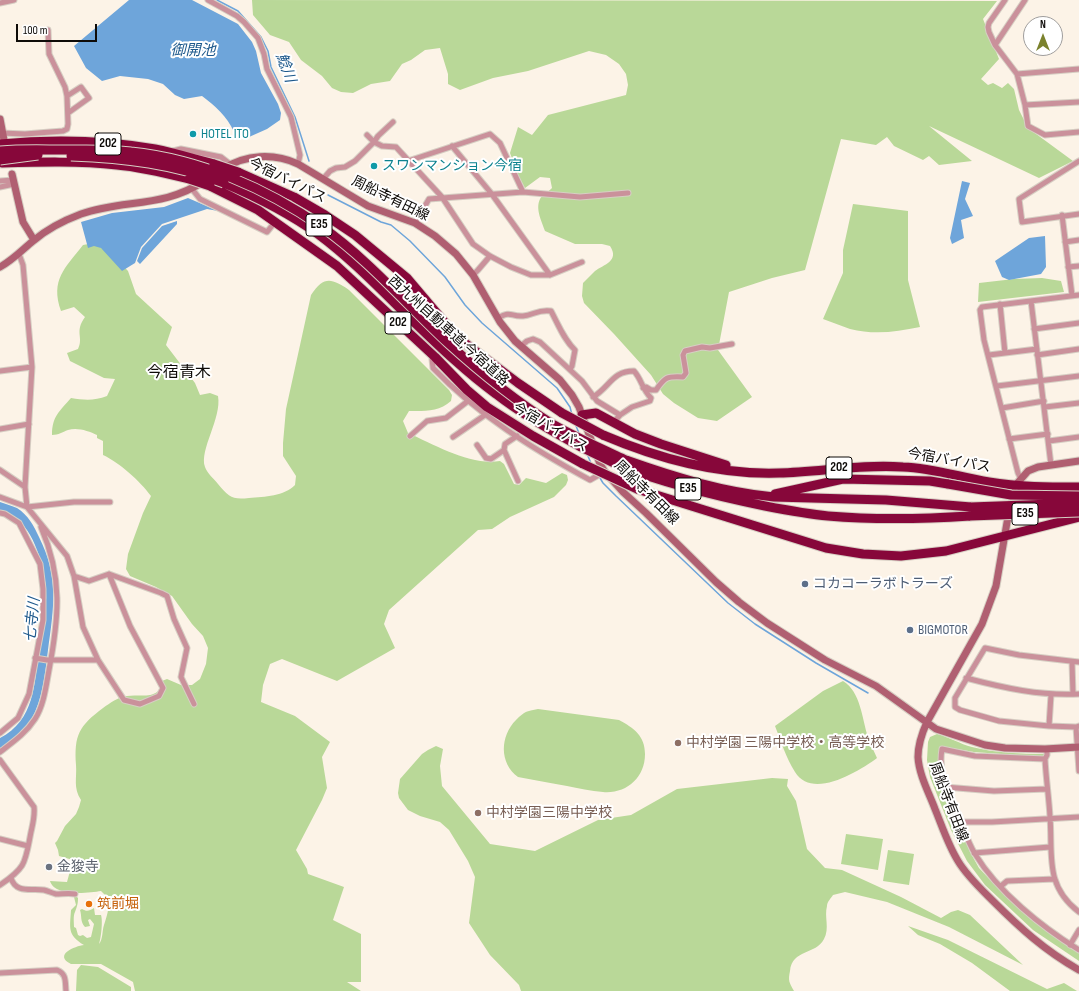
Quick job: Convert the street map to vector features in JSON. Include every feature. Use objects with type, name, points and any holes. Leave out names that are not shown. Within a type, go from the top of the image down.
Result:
[{"type":"highway","name":"今宿バイパス","points":[[2,138],[125,145],[168,152],[238,172],[294,197],[325,215],[355,236],[407,278],[457,337],[518,383],[562,413],[603,435],[656,455],[686,463],[743,472],[780,473],[881,466],[923,468],[988,482],[1018,482],[1079,487]]},
{"type":"highway","name":"西九州自動車道;今宿道路","points":[[0,151],[60,150],[131,152],[163,157],[191,164],[254,188],[303,215],[345,245],[366,263],[418,315],[472,364],[531,410],[577,437],[626,460],[652,469],[707,485],[754,495],[774,497],[912,501],[971,511],[1079,512]]},
{"type":"highway","name":"西九州自動車道;今宿道路","points":[[0,157],[38,155],[98,157],[130,160],[169,166],[204,175],[251,195],[299,221],[334,247],[380,288],[466,370],[495,394],[552,432],[620,466],[649,477],[715,496],[829,516],[922,519],[971,511],[1079,503]]},
{"type":"highway","points":[[0,162],[38,155]]},
{"type":"highway","name":"今宿バイパス","points":[[0,162],[72,162],[148,169],[210,186],[258,210],[337,266],[467,390],[487,407],[533,436],[583,464],[637,489],[826,548],[863,554],[901,556],[946,551],[1079,517]]},
{"type":"highway","points":[[582,415],[596,413],[617,419],[635,434],[723,464],[763,469],[852,467]]},
{"type":"highway","points":[[652,469],[704,478]]},
{"type":"highway","points":[[754,495],[780,493],[804,486],[844,479],[930,481],[1012,496],[1079,496]]},
{"type":"highway","points":[[788,487],[804,486]]},
{"type":"main road","points":[[0,119],[2,138]]},
{"type":"main road","name":"周船寺有田線","points":[[0,267],[19,254],[34,240],[60,224],[86,212],[111,206],[167,199],[192,189],[230,164],[255,157],[267,156],[278,157],[298,164],[368,206],[415,223],[435,236],[456,254],[473,274],[498,318],[521,346],[560,380],[572,395],[582,415],[604,472],[623,492],[646,512],[716,582],[767,623],[819,656],[876,686],[927,722],[921,737],[919,748],[918,757],[920,770],[958,862],[974,882],[1023,931],[1051,954],[1079,970]]},
{"type":"main road","points":[[13,179],[23,222],[34,240]]},
{"type":"main road","points":[[1078,747],[1047,749],[1005,748],[985,745],[936,729],[927,722],[982,624],[996,586],[1012,493],[1018,482],[1028,471],[1038,467],[1079,461]]},
{"type":"street","points":[[0,3],[14,0]]},
{"type":"street","points":[[208,0],[237,16],[258,38],[264,54],[267,69],[291,117],[300,155],[298,164]]},
{"type":"street","points":[[1005,0],[989,23],[988,27],[995,45],[1017,74],[1025,105],[1028,126],[1045,135],[1079,132]]},
{"type":"street","points":[[995,45],[1025,0]]},
{"type":"street","points":[[2,138],[25,134],[63,131],[67,129],[67,96],[65,87],[50,54],[48,30]]},
{"type":"street","points":[[1017,74],[1079,69]]},
{"type":"street","points":[[67,96],[81,87],[89,98],[68,113]]},
{"type":"street","points":[[1025,105],[1079,102]]},
{"type":"street","points":[[323,179],[330,171],[346,166],[355,161],[393,122]]},
{"type":"street","points":[[408,161],[490,134],[500,143],[523,192]]},
{"type":"street","points":[[368,135],[374,142],[382,146],[396,147],[400,150],[408,161],[442,197],[473,244],[490,256],[531,275],[550,274],[582,262]]},
{"type":"street","points":[[452,146],[491,193],[550,274]]},
{"type":"street","points":[[168,152],[181,149],[221,157],[230,164]]},
{"type":"street","points":[[1079,161],[1019,199],[1022,222],[1079,214]]},
{"type":"street","points":[[0,181],[13,179]]},
{"type":"street","points":[[0,187],[13,179]]},
{"type":"street","points":[[192,189],[200,199],[267,232],[275,222]]},
{"type":"street","points":[[415,223],[429,199],[442,197],[523,192],[580,196],[628,193]]},
{"type":"street","points":[[1062,216],[1072,295]]},
{"type":"street","points":[[1065,242],[1079,240]]},
{"type":"street","points":[[19,254],[23,265],[32,367],[25,487],[27,507],[67,556],[74,576],[83,627],[98,660],[124,700],[140,704],[159,696],[163,688],[130,626],[109,574]]},
{"type":"street","points":[[473,274],[490,256]]},
{"type":"street","points":[[1068,267],[1079,266]]},
{"type":"street","points":[[1018,482],[1018,472],[989,354],[984,340],[980,310],[982,307],[1000,304],[1079,295]]},
{"type":"street","points":[[1031,301],[1051,465]]},
{"type":"street","points":[[1000,304],[1005,353]]},
{"type":"street","points":[[498,318],[506,314],[523,316],[544,310],[551,311],[565,338],[575,350],[570,369]]},
{"type":"street","points":[[1034,329],[1079,322]]},
{"type":"street","points":[[521,346],[527,341],[533,339],[540,342],[570,369],[582,381],[593,397],[596,401],[617,419],[632,407],[650,401],[651,398],[643,388],[638,375],[634,371],[626,371],[616,376],[593,397]]},
{"type":"street","points":[[643,388],[646,387],[651,390],[656,390],[663,380],[669,376],[683,377],[686,373],[685,351],[702,347],[710,348],[732,344]]},
{"type":"street","points":[[989,354],[1079,349]]},
{"type":"street","points":[[435,358],[432,359],[433,368],[485,415],[551,459],[590,480],[604,472]]},
{"type":"street","points":[[0,371],[32,367]]},
{"type":"street","points":[[997,386],[1079,376]]},
{"type":"street","points":[[410,436],[427,421],[446,418],[468,401]]},
{"type":"street","points":[[1002,408],[1044,401]]},
{"type":"street","points":[[1045,407],[1079,403]]},
{"type":"street","points":[[453,436],[485,415]]},
{"type":"street","points":[[0,429],[29,424]]},
{"type":"street","points":[[1009,439],[1048,434]]},
{"type":"street","points":[[517,436],[505,444],[504,450],[518,481]]},
{"type":"street","points":[[1049,442],[1079,437]]},
{"type":"street","points":[[477,445],[486,458],[490,459],[504,450]]},
{"type":"street","points":[[0,470],[25,487]]},
{"type":"street","points":[[0,497],[27,507],[74,502],[110,502]]},
{"type":"street","points":[[0,513],[6,514],[19,523],[30,542],[40,564],[43,589],[43,620],[29,694],[18,718],[0,733]]},
{"type":"street","points":[[0,752],[21,737],[35,718],[45,693],[49,660],[57,620],[58,596],[54,563],[49,544],[39,520]]},
{"type":"street","points":[[74,576],[89,581],[109,574],[167,596],[174,619],[188,648],[181,677],[194,704]]},
{"type":"street","points":[[1079,662],[1019,655],[985,648],[954,698],[955,707],[960,710],[998,721],[1049,726],[1078,726],[1079,771]]},
{"type":"street","points":[[36,658],[49,660],[98,660]]},
{"type":"street","points":[[1072,662],[1073,694]]},
{"type":"street","points":[[966,678],[1015,690],[1051,695],[1079,694]]},
{"type":"street","points":[[1049,726],[1051,695]]},
{"type":"street","points":[[1045,759],[975,756],[942,749],[941,769],[945,787],[974,853],[985,869],[1018,904],[1041,925],[1079,950]]},
{"type":"street","points":[[1047,749],[1045,759],[1050,818],[1051,863],[1055,879],[1063,896],[1079,912]]},
{"type":"street","points":[[0,760],[34,807],[35,814],[24,864],[18,872],[0,885]]},
{"type":"street","points":[[945,787],[994,791],[1047,789]]},
{"type":"street","points":[[961,822],[992,822],[1079,817]]},
{"type":"street","points":[[0,839],[28,846]]},
{"type":"street","points":[[974,853],[1050,847]]},
{"type":"street","points":[[11,878],[15,887],[20,889],[43,890],[56,894],[75,894]]},
{"type":"street","points":[[1001,886],[1007,881],[1055,879]]},
{"type":"street","points":[[1070,945],[1079,930]]},
{"type":"street","points":[[0,973],[57,970],[62,972],[65,976],[66,991]]},
{"type":"green space","points":[[252,0],[997,1],[983,19],[999,59],[981,79],[988,85],[993,83],[1002,88],[1008,83],[1014,89],[1019,110],[1028,128],[1073,161],[1039,178],[929,126],[972,161],[939,165],[929,156],[923,160],[894,146],[887,137],[876,145],[841,139],[805,270],[772,278],[729,292],[718,350],[752,397],[717,421],[698,418],[674,403],[663,394],[651,375],[584,303],[582,296],[583,283],[595,271],[612,259],[613,251],[610,246],[602,244],[575,244],[545,231],[538,207],[541,198],[552,188],[550,178],[540,177],[525,188],[517,173],[519,168],[514,164],[510,153],[518,127],[532,135],[548,115],[626,95],[628,85],[626,74],[619,64],[606,55],[589,51],[528,71],[493,78],[460,90],[448,84],[448,74],[440,48],[425,50],[411,60],[402,64],[390,81],[371,84],[353,93],[341,92],[332,88],[322,76],[301,60],[289,42],[270,35],[253,15]]},
{"type":"green space","points":[[853,204],[908,211],[908,280],[920,327],[894,331],[868,332],[850,329],[823,319],[843,273],[843,250]]},
{"type":"green space","points":[[94,243],[115,257],[128,271],[136,294],[172,327],[166,345],[195,383],[200,395],[210,393],[218,396],[217,414],[205,452],[204,460],[205,467],[209,474],[231,497],[243,499],[280,494],[291,489],[295,485],[296,476],[283,456],[286,409],[311,295],[320,285],[328,281],[337,283],[349,290],[449,390],[452,395],[451,401],[437,409],[409,411],[403,421],[408,433],[465,458],[489,462],[500,461],[504,464],[514,484],[519,485],[526,478],[546,483],[562,473],[567,475],[568,480],[566,485],[554,497],[510,517],[492,529],[478,530],[389,610],[384,624],[395,648],[337,681],[282,659],[270,664],[263,685],[261,702],[295,716],[330,742],[322,757],[327,788],[296,850],[307,869],[308,874],[344,887],[333,920],[361,934],[361,982],[347,982],[361,991],[135,991],[133,982],[101,964],[71,964],[66,961],[64,957],[65,954],[71,949],[84,945],[72,934],[70,926],[71,910],[76,905],[74,897],[76,896],[78,898],[78,903],[74,914],[74,927],[76,928],[78,935],[83,935],[87,938],[91,937],[94,924],[90,919],[88,920],[90,926],[85,927],[83,925],[80,910],[82,909],[88,911],[94,908],[95,915],[101,915],[102,930],[99,944],[102,937],[109,903],[109,899],[101,891],[88,893],[65,892],[58,890],[50,881],[67,882],[73,860],[59,856],[55,843],[65,826],[76,814],[81,800],[77,791],[76,783],[76,746],[80,732],[88,720],[95,714],[111,702],[120,698],[154,694],[161,687],[162,681],[167,679],[181,685],[192,685],[200,679],[206,664],[208,648],[203,636],[192,624],[172,596],[156,587],[130,576],[126,569],[128,554],[151,496],[129,473],[103,455],[103,441],[97,438],[97,435],[87,431],[75,429],[52,435],[52,428],[55,418],[71,398],[89,400],[107,396],[115,379],[104,378],[70,361],[67,353],[78,349],[80,345],[80,327],[85,317],[74,307],[61,311],[58,300],[58,283],[65,268],[83,245]]},
{"type":"green space","points":[[1042,278],[1061,281],[1064,292],[978,302],[979,283],[1014,279]]},
{"type":"green space","points":[[843,681],[854,692],[860,706],[869,740],[877,758],[859,770],[835,781],[823,784],[812,784],[803,780],[795,772],[786,755],[775,726],[823,691]]},
{"type":"green space","points":[[538,709],[619,720],[629,726],[638,733],[643,742],[645,754],[644,763],[638,777],[633,783],[619,790],[603,792],[518,777],[507,764],[505,757],[504,749],[507,734],[511,726],[522,714]]},
{"type":"green space","points":[[937,734],[968,746],[990,751],[1045,754],[1045,756],[1042,757],[974,752],[940,746],[938,763],[941,781],[970,852],[979,868],[1034,922],[1079,953],[1079,961],[1033,930],[985,885],[967,861],[951,830],[930,777],[927,760],[928,742],[930,737]]},
{"type":"green space","points":[[436,746],[443,749],[440,766],[442,786],[490,844],[535,851],[598,820],[631,815],[677,789],[772,778],[788,779],[787,786],[796,801],[807,849],[825,868],[842,870],[901,897],[941,918],[958,910],[970,915],[1023,965],[949,927],[887,902],[845,892],[833,895],[828,903],[826,910],[827,931],[824,939],[816,948],[800,955],[792,964],[789,979],[794,991],[521,991],[519,985],[490,955],[469,923],[475,877],[468,861],[449,830],[440,822],[420,816],[408,810],[399,798],[398,793],[400,779],[422,754]]},
{"type":"green space","points":[[846,834],[883,839],[878,870],[841,864]]},
{"type":"green space","points":[[888,850],[914,854],[909,885],[883,881]]},
{"type":"green space","points":[[908,926],[948,940],[1047,989],[1064,983],[1077,991],[1010,991],[972,963],[940,944],[918,935]]},
{"type":"green space","points":[[81,965],[98,967],[131,987],[131,991],[76,991],[77,970]]},
{"type":"water","name":"御開池","points":[[129,0],[192,0],[238,24],[252,42],[256,51],[261,73],[278,104],[281,113],[280,120],[267,129],[249,137],[234,132],[224,116],[202,96],[184,99],[175,95],[163,84],[148,79],[120,76],[102,81],[86,68],[74,46]]},
{"type":"water","points":[[962,181],[970,183],[965,199],[973,216],[961,220],[964,238],[952,244],[950,238]]},
{"type":"water","points":[[188,198],[218,211],[207,209],[162,224],[141,247],[135,263],[122,271],[101,248],[94,246],[88,248],[81,222],[112,213],[164,207]]},
{"type":"water","points":[[177,221],[177,224],[140,264],[137,261],[142,248],[162,226]]},
{"type":"water","points":[[1045,236],[1046,267],[1041,274],[1009,280],[1002,277],[995,261],[1029,238]]},
{"type":"water","points":[[0,502],[17,508],[33,525],[50,565],[53,606],[43,686],[35,712],[24,729],[0,749],[0,738],[12,730],[20,721],[31,700],[44,620],[46,590],[41,561],[33,540],[21,523],[12,516],[0,512]]},
{"type":"waterway","name":"鯰川","points":[[217,0],[238,11],[261,37],[268,51],[271,67],[295,117],[309,161]]},
{"type":"waterway","points":[[328,195],[381,222],[391,225],[410,241],[445,277],[465,305],[482,323],[557,388],[570,407],[572,415]]},
{"type":"waterway","points":[[576,426],[579,433]]},
{"type":"waterway","points":[[587,454],[591,463]]},
{"type":"waterway","points":[[600,478],[616,496],[728,603],[755,624],[816,663],[868,693]]},
{"type":"place","name":"HOTEL ITO","points":[[193,134]]},
{"type":"place","name":"スワンマンション今宿","points":[[374,166]]},
{"type":"place","name":"コカコーラボトラーズ","points":[[805,584]]},
{"type":"place","name":"BIGMOTOR","points":[[910,630]]},
{"type":"place","name":"中村学園 三陽中学校・高等学校","points":[[678,743]]},
{"type":"place","name":"中村学園三陽中学校","points":[[478,813]]},
{"type":"place","name":"金狻寺","points":[[49,867]]},
{"type":"place","name":"筑前堀","points":[[89,904]]},
{"type":"district","name":"今宿青木","points":[[179,373]]},
{"type":"water label","name":"七寺川","points":[[33,620]]}]
